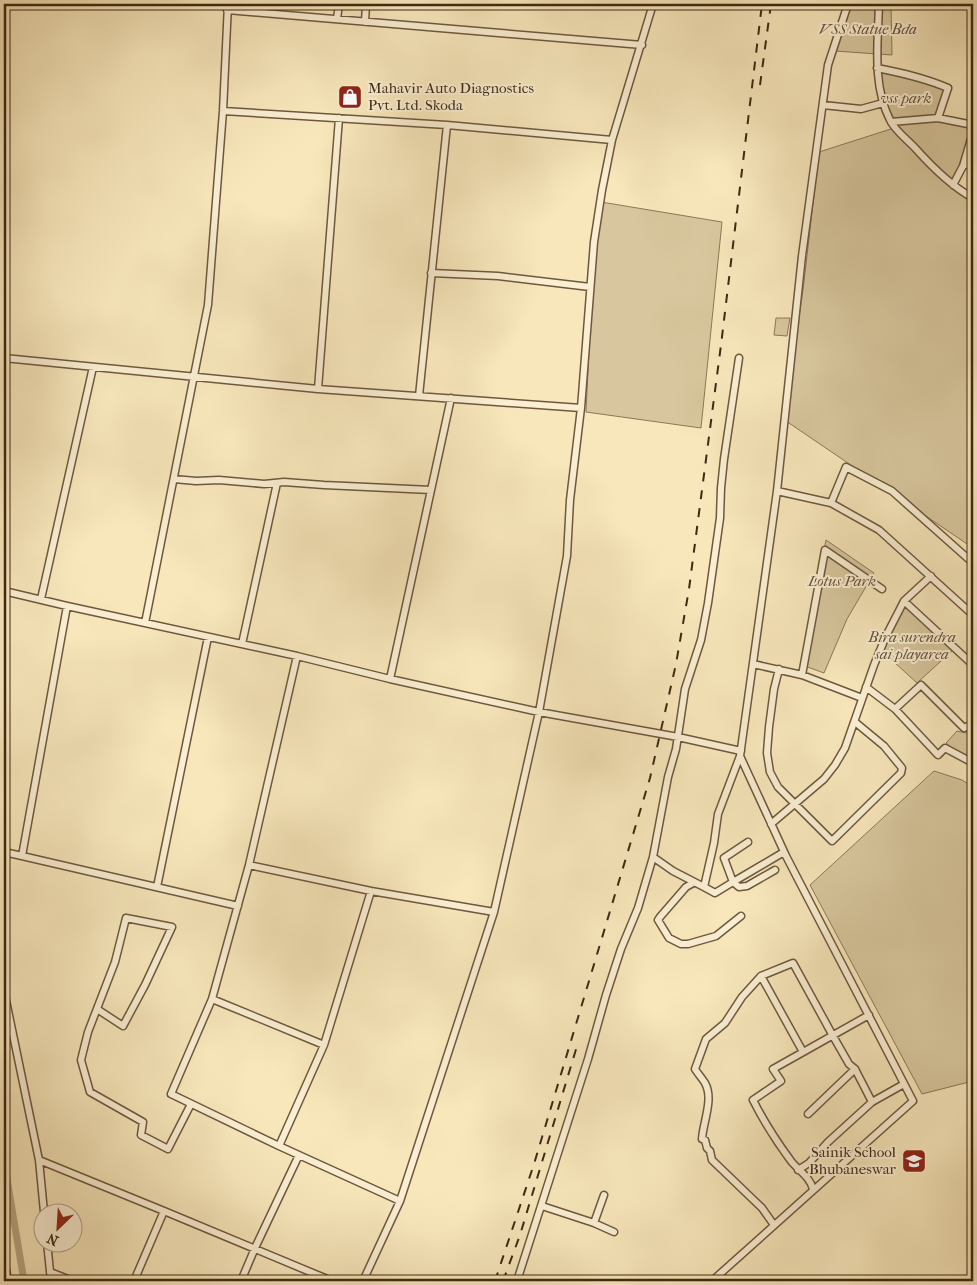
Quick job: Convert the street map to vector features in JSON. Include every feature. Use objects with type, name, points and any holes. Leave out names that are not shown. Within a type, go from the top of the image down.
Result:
[{"type":"street","points":[[337,19],[338,4]]},
{"type":"street","points":[[365,22],[366,4]]},
{"type":"street","points":[[364,1281],[400,1201],[494,912],[539,712],[566,556],[570,500],[581,408],[594,242],[612,140],[653,4]]},
{"type":"street","points":[[704,887],[718,814],[741,754],[777,491],[802,256],[828,65],[848,4]]},
{"type":"street","points":[[879,4],[877,68],[883,103],[891,122],[925,159],[953,185],[973,198]]},
{"type":"street","points":[[145,623],[208,304],[223,111],[228,7],[365,22],[642,45]]},
{"type":"street","points":[[877,68],[908,74],[948,88],[938,118]]},
{"type":"street","points":[[823,105],[861,109],[883,103]]},
{"type":"street","points":[[223,111],[447,126],[612,140]]},
{"type":"street","points":[[318,389],[339,118]]},
{"type":"street","points":[[891,122],[938,118],[973,125]]},
{"type":"street","points":[[419,396],[447,126]]},
{"type":"street","points":[[953,185],[963,166],[973,132]]},
{"type":"street","points":[[963,166],[973,165]]},
{"type":"street","points":[[431,273],[498,276],[590,287]]},
{"type":"street","points":[[4,358],[318,389],[581,408]]},
{"type":"street","points":[[517,1281],[588,1059],[606,994],[621,949],[638,908],[653,857],[668,776],[678,737],[685,689],[701,640],[708,603],[720,518],[724,459],[739,358]]},
{"type":"street","points":[[42,599],[93,367]]},
{"type":"street","points":[[390,680],[451,398]]},
{"type":"street","points":[[831,503],[846,467],[892,491],[973,563]]},
{"type":"street","points":[[174,479],[196,482],[219,480],[264,484],[431,490]]},
{"type":"street","points":[[242,644],[277,483]]},
{"type":"street","points":[[777,491],[831,503],[879,530],[973,615]]},
{"type":"street","points":[[802,675],[825,550],[882,589]]},
{"type":"street","points":[[771,824],[824,779],[835,765],[845,748],[886,636],[904,601],[931,576]]},
{"type":"street","points":[[4,591],[297,656],[390,680],[539,712],[678,737],[741,754]]},
{"type":"street","points":[[904,601],[973,665]]},
{"type":"street","points":[[22,856],[67,606]]},
{"type":"street","points":[[157,887],[208,636]]},
{"type":"street","points":[[297,656],[249,865],[212,999],[171,1094],[400,1201]]},
{"type":"street","points":[[753,664],[802,675],[862,698]]},
{"type":"street","points":[[780,669],[774,689],[767,753],[770,772],[778,787],[832,841],[901,773],[902,768],[884,746],[855,722]]},
{"type":"street","points":[[895,709],[921,685],[964,728],[970,725],[973,720]]},
{"type":"street","points":[[866,687],[895,709],[938,755],[945,748],[973,763]]},
{"type":"street","points":[[712,1281],[913,1101],[784,852],[741,754]]},
{"type":"street","points":[[711,857],[724,858],[748,842]]},
{"type":"street","points":[[4,852],[238,906]]},
{"type":"street","points":[[653,857],[693,883],[715,893],[784,852]]},
{"type":"street","points":[[724,858],[733,882],[739,887],[747,886],[775,870]]},
{"type":"street","points":[[249,865],[371,891],[494,912]]},
{"type":"street","points":[[693,883],[686,887],[658,920],[669,938],[681,944],[707,939],[716,936],[741,916]]},
{"type":"street","points":[[279,1146],[324,1045],[371,891]]},
{"type":"street","points":[[97,1010],[123,1026],[146,985],[172,927],[126,918],[115,962],[88,1032],[81,1060],[90,1092],[142,1122],[141,1135],[168,1149],[191,1104]]},
{"type":"street","points":[[774,1224],[762,1208],[712,1160],[710,1150],[702,1139],[707,1092],[705,1083],[695,1069],[706,1040],[725,1023],[742,997],[760,976],[793,963],[849,1064],[855,1069],[872,1102]]},
{"type":"street","points":[[760,976],[803,1052]]},
{"type":"street","points":[[4,991],[39,1160],[43,1202]]},
{"type":"street","points":[[212,999],[324,1045]]},
{"type":"street","points":[[813,1189],[811,1182],[798,1170],[763,1119],[753,1100],[781,1081],[773,1069],[869,1015]]},
{"type":"street","points":[[808,1114],[855,1069]]},
{"type":"street","points":[[798,1170],[809,1163],[828,1142],[872,1102],[904,1084]]},
{"type":"street","points":[[241,1281],[299,1154]]},
{"type":"street","points":[[39,1160],[332,1281]]},
{"type":"street","points":[[594,1222],[604,1195]]},
{"type":"street","points":[[542,1206],[594,1222],[614,1232]]},
{"type":"street","points":[[134,1281],[164,1211]]},
{"type":"street","points":[[48,1252],[50,1281]]},
{"type":"street","points":[[4,1259],[8,1281]]},
{"type":"street","points":[[50,1272],[73,1281]]},
{"type":"green space","name":"VSS Statue Bda","points":[[852,4],[891,4],[892,55],[835,51]]},
{"type":"green space","name":"vss park","points":[[878,68],[948,89],[938,118],[973,126],[968,146],[952,185],[973,198],[973,548],[786,421],[819,152],[894,128]]},
{"type":"green space","points":[[601,202],[722,222],[701,428],[586,412],[594,247]]},
{"type":"green space","points":[[776,318],[790,318],[787,336],[774,335]]},
{"type":"green space","name":"Lotus Park","points":[[826,540],[874,573],[847,619],[824,673],[802,665]]},
{"type":"green space","name":"Bira surendra sai playarea","points":[[905,605],[953,650],[917,683],[883,652],[888,637]]},
{"type":"green space","points":[[973,721],[973,758],[970,757],[968,761],[946,743],[957,731],[966,733],[972,730]]},
{"type":"green space","points":[[934,771],[962,780],[973,787],[973,1081],[922,1094],[810,885]]},
{"type":"waterway","points":[[4,1161],[24,1281]]},
{"type":"railway","points":[[495,1281],[534,1164],[650,778],[676,664],[689,589],[721,345],[762,4]]},
{"type":"railway","points":[[760,85],[771,4]]},
{"type":"railway","points":[[503,1281],[520,1235],[577,1046]]},
{"type":"place","name":"Mahavir Auto Diagnostics Pvt. Ltd. Skoda","points":[[350,97]]},
{"type":"place","name":"Sainik School Bhubaneswar","points":[[914,1161]]}]
